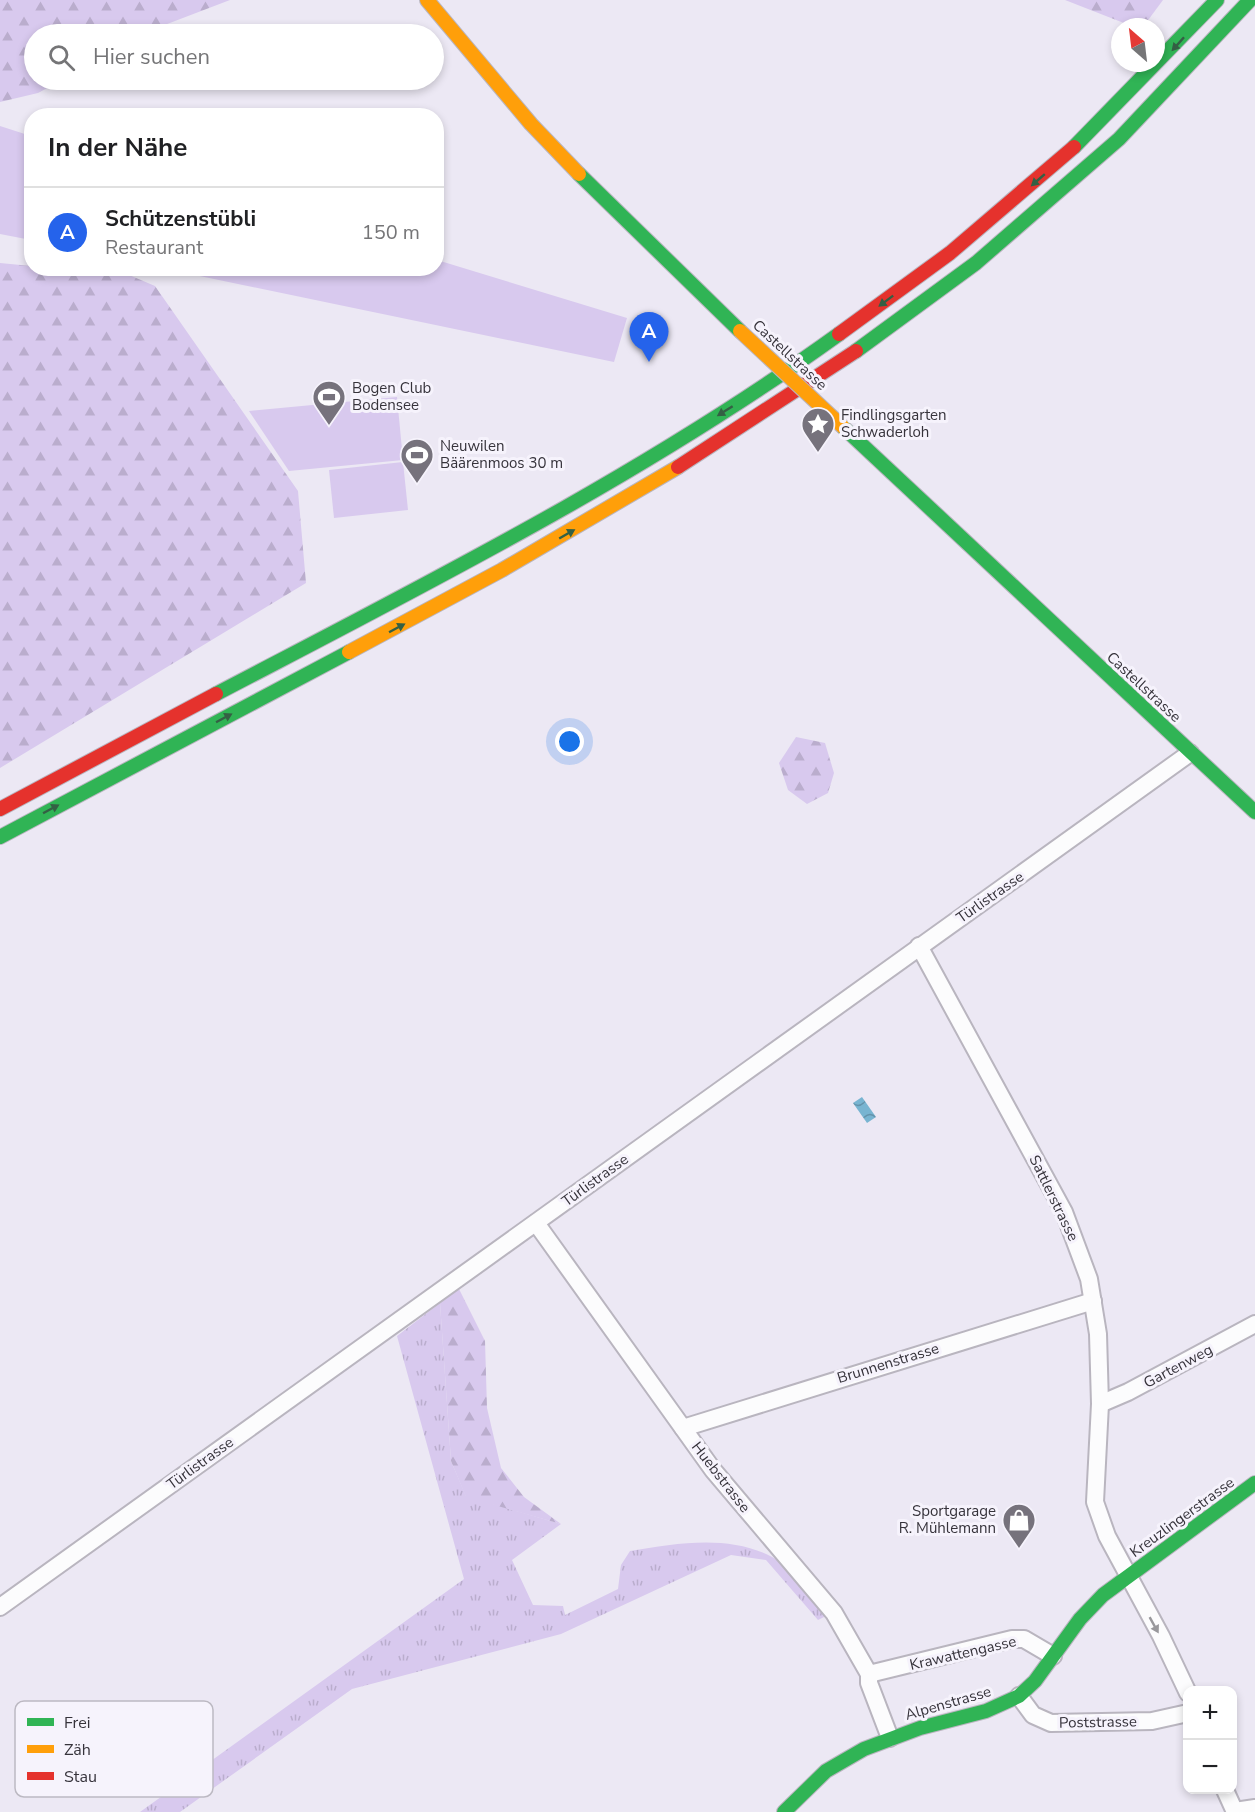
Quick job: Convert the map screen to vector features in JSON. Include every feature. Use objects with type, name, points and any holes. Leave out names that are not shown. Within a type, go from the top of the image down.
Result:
[{"type":"main road","name":"Castellstrasse","points":[[427,0],[531,124],[635,231],[1255,812]]},
{"type":"main road","points":[[0,809],[517,534],[685,436],[770,382],[868,314],[1005,208],[1109,115],[1217,0]]},
{"type":"main road","points":[[0,837],[495,575],[694,460],[805,388],[942,291],[1053,200],[1162,97],[1250,0]]},
{"type":"main road","name":"Kreuzlingerstrasse","points":[[1127,1576],[1173,1546],[1255,1484]]},
{"type":"main road","name":"Alpenstrasse","points":[[784,1812],[826,1771],[864,1749],[890,1738],[986,1711],[1020,1696],[1035,1681],[1090,1608],[1127,1576]]},
{"type":"street","name":"Türlistrasse","points":[[0,1607],[1190,753]]},
{"type":"street","name":"Sattlerstrasse","points":[[919,946],[1064,1212],[1082,1255],[1093,1301],[1100,1361],[1095,1502],[1107,1536],[1185,1686]]},
{"type":"street","name":"Huebstrasse","points":[[536,1223],[731,1492],[828,1606],[869,1674],[869,1683],[890,1738]]},
{"type":"street","name":"Brunnenstrasse","points":[[683,1428],[1093,1301]]},
{"type":"street","name":"Gartenweg","points":[[1100,1404],[1128,1392],[1255,1324]]},
{"type":"street","name":"Krawattengasse","points":[[869,1674],[1012,1639],[1030,1641],[1053,1656]]},
{"type":"street","name":"Poststrasse","points":[[1020,1696],[1033,1715],[1051,1723],[1152,1721],[1183,1714]]},
{"type":"street","points":[[1227,1794],[1235,1811],[1255,1808]]},
{"type":"green space","points":[[0,0],[230,0],[167,24],[24,24],[24,90],[44,90],[0,102]]},
{"type":"green space","points":[[1065,0],[1163,0],[1150,18],[1111,18]]},
{"type":"green space","points":[[0,126],[24,134],[24,239],[0,234]]},
{"type":"green space","points":[[444,262],[627,318],[614,362],[200,276],[444,276]]},
{"type":"green space","points":[[0,263],[24,265],[24,276],[131,276],[155,286],[298,491],[306,583],[0,768]]},
{"type":"green space","name":"Bogen Club Bodensee","points":[[397,397],[403,460],[289,471],[249,411]]},
{"type":"green space","points":[[403,462],[408,510],[334,518],[329,470]]},
{"type":"green space","points":[[796,737],[825,743],[834,773],[828,793],[807,804],[788,790],[779,763]]},
{"type":"green space","points":[[459,1289],[485,1341],[487,1408],[501,1468],[524,1497],[561,1524],[466,1497],[451,1461],[440,1303]]},
{"type":"green space","points":[[440,1303],[451,1461],[466,1496],[561,1524],[512,1560],[533,1605],[563,1606],[565,1615],[618,1589],[621,1565],[630,1551],[674,1544],[718,1543],[739,1545],[760,1551],[779,1561],[801,1579],[826,1616],[818,1620],[766,1560],[731,1555],[561,1634],[352,1689],[213,1788],[213,1760],[464,1579],[397,1336]]},
{"type":"green space","points":[[161,1797],[201,1797],[180,1812],[140,1812]]},
{"type":"water","points":[[862,1097],[876,1117],[867,1123],[853,1103]]},
{"type":"traffic: fast","points":[[1074,147],[1217,0]]},
{"type":"traffic: fast","points":[[856,351],[976,263],[1119,139],[1250,0]]},
{"type":"traffic: fast","points":[[579,174],[740,331]]},
{"type":"traffic: fast","points":[[216,694],[455,568],[613,480],[690,434],[839,334]]},
{"type":"traffic: fast","points":[[843,427],[1255,812]]},
{"type":"traffic: fast","points":[[0,837],[349,652]]},
{"type":"traffic: fast","points":[[784,1812],[826,1771],[864,1749],[920,1728],[986,1711],[1019,1696],[1035,1681],[1080,1619],[1103,1595],[1255,1483]]},
{"type":"traffic: slow","points":[[427,0],[531,124],[579,174]]},
{"type":"traffic: slow","points":[[740,331],[843,427]]},
{"type":"traffic: slow","points":[[349,652],[502,570],[678,467]]},
{"type":"traffic: jam","points":[[839,334],[950,253],[1074,147]]},
{"type":"traffic: jam","points":[[678,467],[856,351]]},
{"type":"traffic: jam","points":[[0,809],[216,694]]},
{"type":"place","name":"Schützenstübli","points":[[649,362]]},
{"type":"place","name":"Bogen Club Bodensee","points":[[329,426]]},
{"type":"place","name":"Findlingsgarten Schwaderloh","points":[[818,453]]},
{"type":"place","name":"Neuwilen Bäärenmoos 30 m","points":[[417,484]]},
{"type":"place","name":"Sportgarage R. Mühlemann","points":[[1019,1549]]}]
